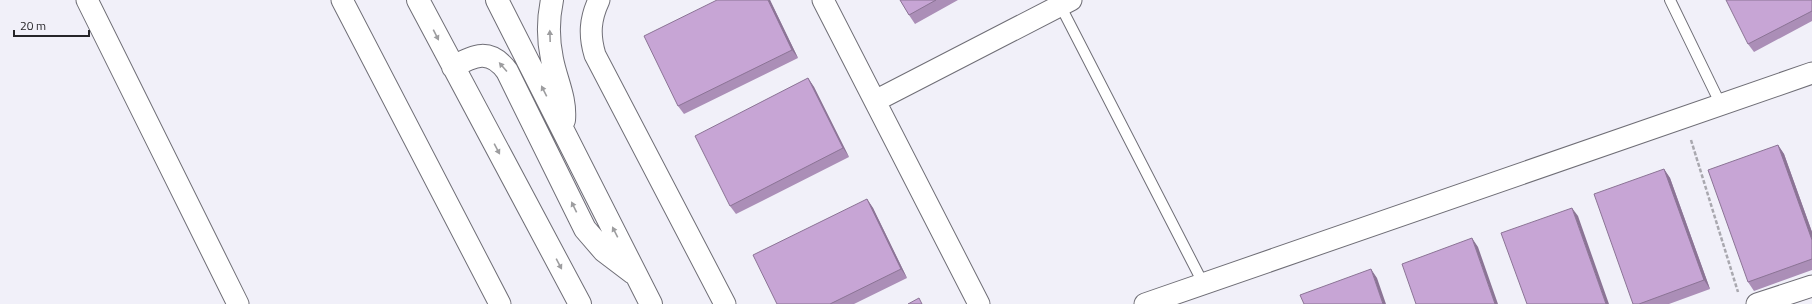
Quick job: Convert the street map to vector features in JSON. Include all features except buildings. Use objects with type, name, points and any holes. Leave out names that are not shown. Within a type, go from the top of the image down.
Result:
[{"type":"street","points":[[87,0],[238,304]]},
{"type":"street","points":[[342,0],[500,304]]},
{"type":"street","points":[[496,0],[564,129],[651,304]]},
{"type":"street","points":[[552,0],[549,23],[550,41],[552,60],[563,98],[565,114],[564,129]]},
{"type":"street","points":[[599,0],[591,21],[591,44],[595,55],[725,304]]},
{"type":"street","points":[[823,0],[979,304]]},
{"type":"street","points":[[420,1],[453,67],[580,304]]},
{"type":"street","points":[[875,101],[1065,3]]},
{"type":"street","points":[[453,67],[471,57],[478,56],[494,59],[502,64],[507,71],[585,229],[604,251],[637,276]]},
{"type":"street","points":[[1145,304],[1812,74]]},
{"type":"street","points":[[1748,300],[1812,286]]},
{"type":"lane","points":[[1670,0],[1721,105]]},
{"type":"lane","points":[[1065,3],[1203,283]]},
{"type":"path","points":[[1684,118],[1748,300]]}]
